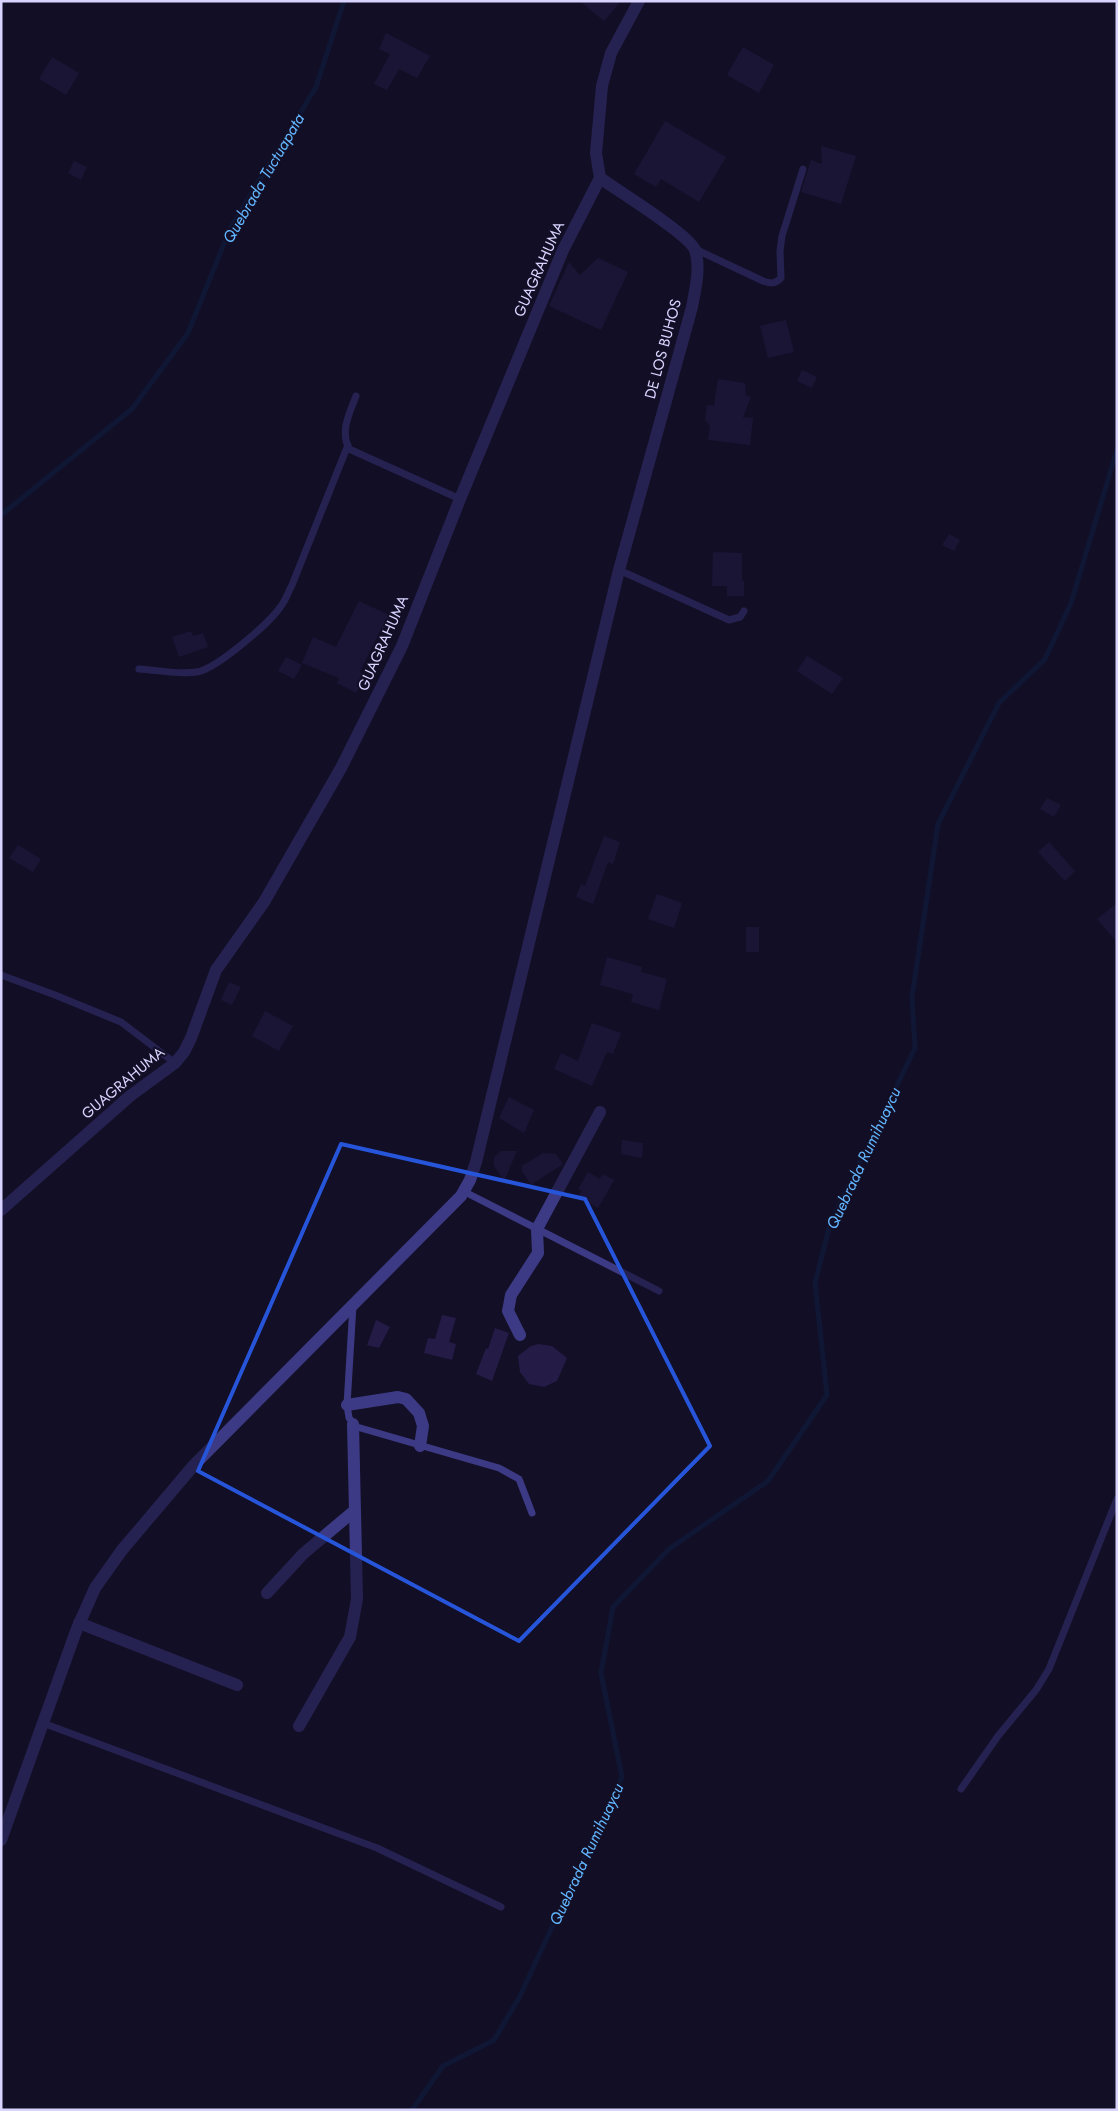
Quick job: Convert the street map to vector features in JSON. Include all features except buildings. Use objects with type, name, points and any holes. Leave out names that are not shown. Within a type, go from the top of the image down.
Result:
[{"type":"street","points":[[639,1],[611,53],[602,86],[596,153],[600,178],[683,236],[694,249]]},
{"type":"street","name":"GUAGRAHUMA","points":[[1,1210],[130,1096],[175,1063],[184,1052],[216,970],[264,902],[341,768],[402,646],[460,499],[563,250],[600,178]]},
{"type":"street","name":"DE LOS BUHOS","points":[[464,1191],[476,1162],[619,570],[692,308],[697,280],[694,249]]},
{"type":"street","points":[[520,1335],[508,1311],[511,1295],[538,1253],[537,1228],[600,1112]]},
{"type":"street","points":[[1,1840],[94,1588],[122,1550],[194,1465],[464,1191]]},
{"type":"street","points":[[347,1405],[398,1397],[406,1399],[420,1412],[423,1426],[420,1446]]},
{"type":"street","points":[[299,1726],[350,1637],[357,1599],[352,1424]]},
{"type":"street","points":[[266,1593],[303,1554],[354,1511]]},
{"type":"street","points":[[80,1623],[237,1685]]},
{"type":"lane","points":[[694,249],[763,281],[772,284],[777,282],[781,278],[780,251],[782,236],[803,169]]},
{"type":"lane","points":[[356,396],[345,425],[344,438],[349,449],[460,499]]},
{"type":"lane","points":[[139,669],[187,673],[204,670],[231,652],[269,621],[282,605],[292,585],[348,446]]},
{"type":"lane","points":[[619,570],[730,620],[740,617],[744,611]]},
{"type":"lane","points":[[1,975],[56,994],[121,1022],[175,1063]]},
{"type":"lane","points":[[464,1191],[659,1291]]},
{"type":"lane","points":[[353,1305],[347,1405],[352,1424],[357,1428],[499,1468],[519,1479],[532,1513]]},
{"type":"lane","points":[[961,1789],[998,1736],[1036,1690],[1049,1669],[1117,1499]]},
{"type":"lane","points":[[43,1723],[377,1848],[500,1908]]},
{"type":"highlighted area","points":[[341,1144],[585,1199],[710,1446],[519,1641],[198,1471]]},
{"type":"waterway","name":"Quebrada Tuctuapata","points":[[1,515],[132,409],[188,333],[230,229],[316,87],[344,1]]},
{"type":"waterway","name":"Quebrada Rumihuaycu","points":[[412,2110],[443,2066],[494,2040],[519,1998],[622,1777],[601,1673],[613,1607],[669,1549],[768,1481],[827,1395],[815,1283],[830,1224],[915,1048],[912,997],[938,824],[999,703],[1045,659],[1071,603],[1117,450]]}]
